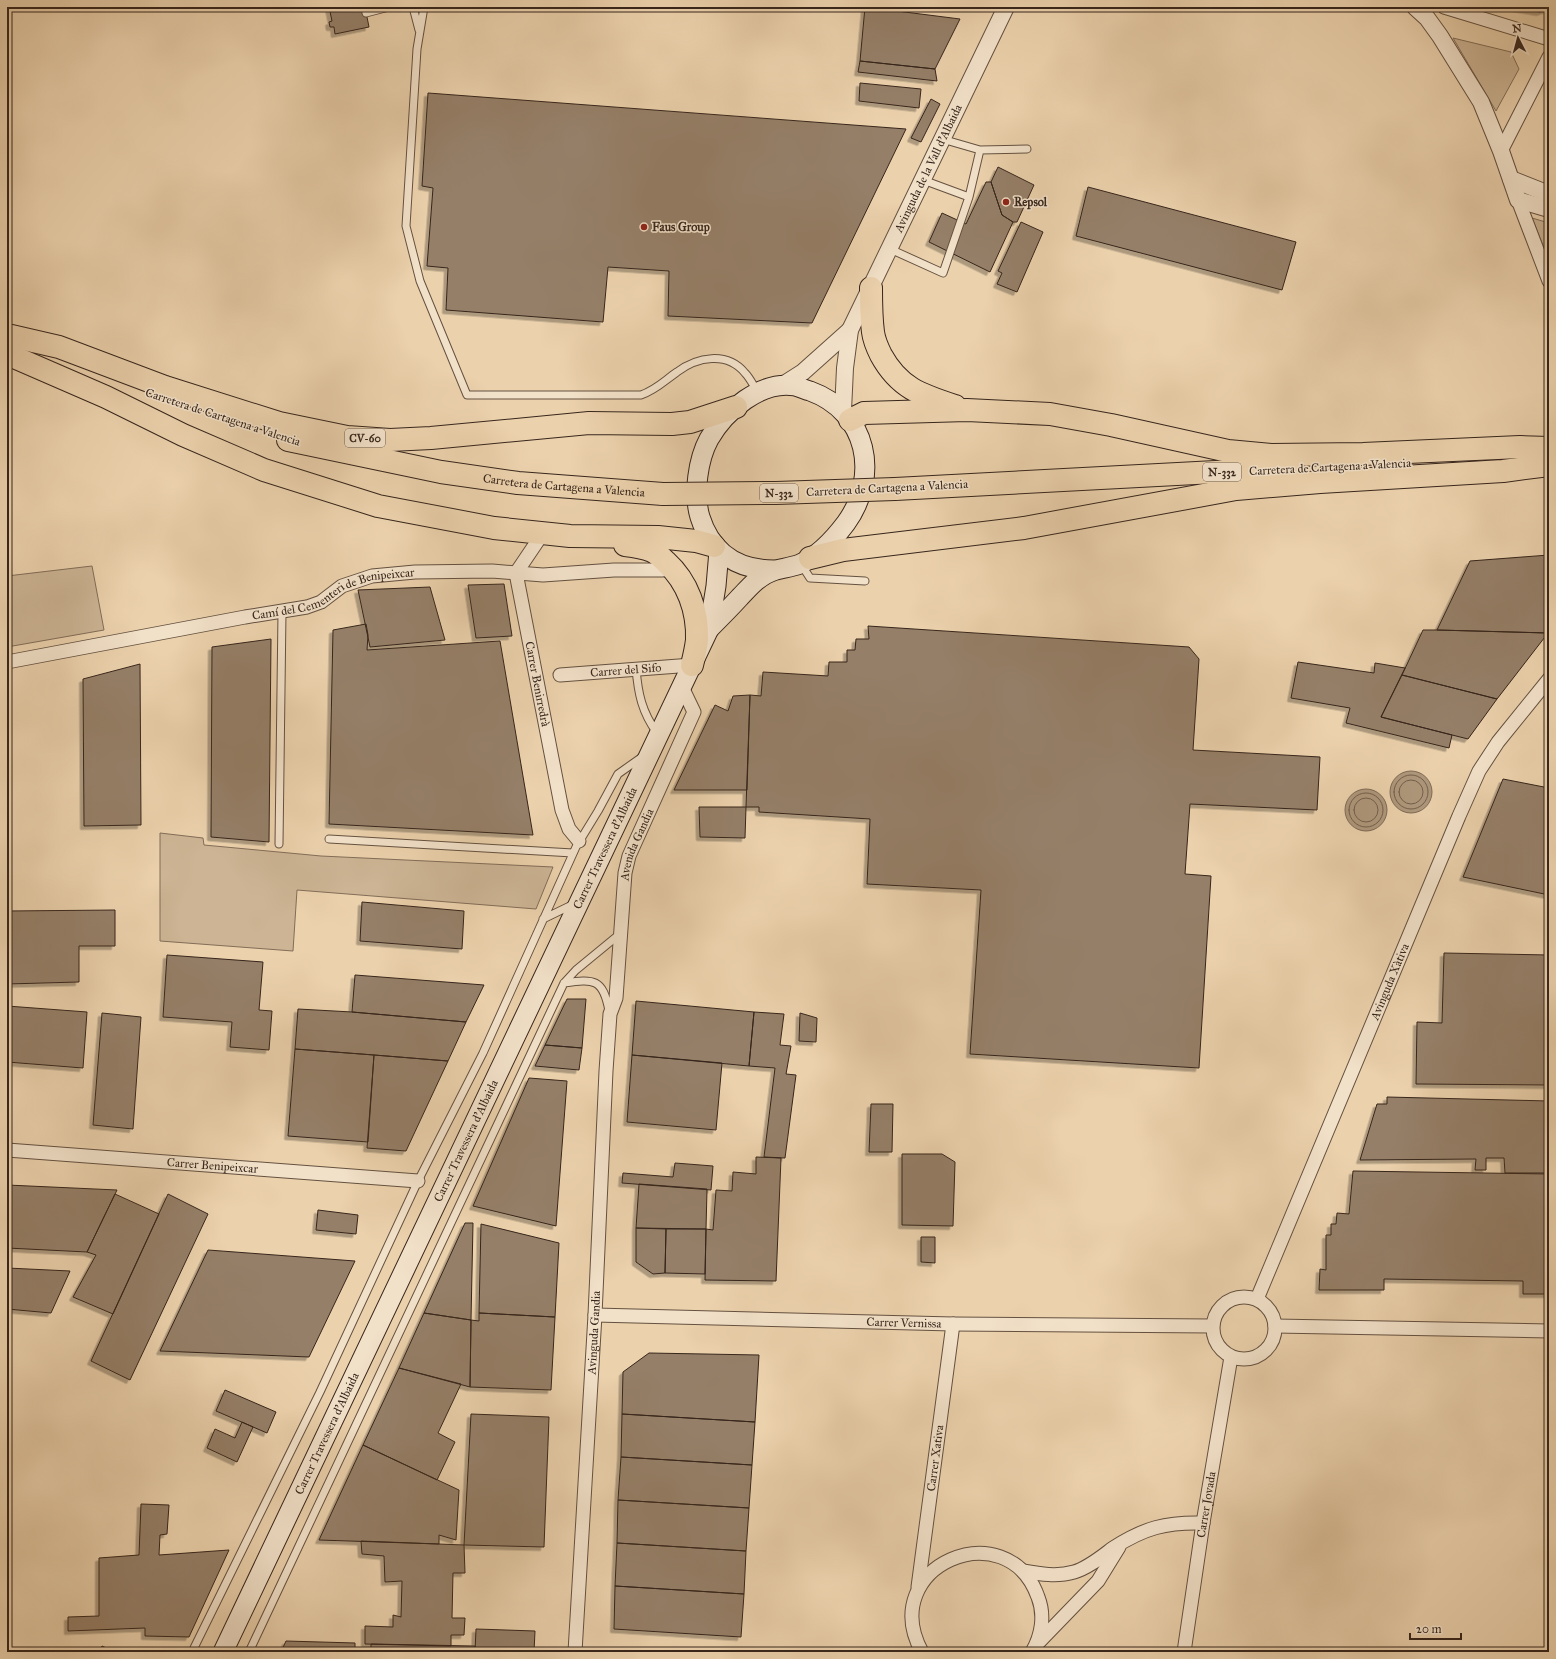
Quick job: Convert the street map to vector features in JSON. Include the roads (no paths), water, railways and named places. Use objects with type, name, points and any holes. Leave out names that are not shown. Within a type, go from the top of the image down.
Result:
[{"type":"highway","points":[[871,288],[873,333],[876,346],[888,367],[902,383],[913,389],[931,398],[967,410]]},
{"type":"highway","name":"CV-60","points":[[7,335],[59,347],[165,387],[279,423],[347,437],[390,440],[431,438],[588,423],[672,424],[690,422],[736,407]]},
{"type":"highway","name":"Carretera de Cartagena a Valencia","points":[[7,338],[95,375],[227,421],[289,440],[441,472],[518,483],[579,488],[663,494],[776,493],[895,489],[1250,470],[1549,457]]},
{"type":"highway","points":[[7,354],[106,397],[183,435],[264,470],[378,506],[494,528],[570,536],[611,544],[636,546],[654,551],[676,571],[691,598],[695,612],[696,640],[692,665]]},
{"type":"highway","points":[[847,415],[864,413],[967,410],[1050,414],[1111,425],[1228,451],[1272,456],[1363,454],[1520,447],[1549,448]]},
{"type":"highway","points":[[806,561],[843,550],[1024,528],[1236,489],[1320,482],[1503,471],[1549,465]]},
{"type":"highway","points":[[570,536],[658,537],[696,541],[716,548]]},
{"type":"main road","points":[[782,386],[795,386],[821,395],[847,415],[859,433],[863,446],[865,461],[864,475],[862,488],[856,504],[844,526],[824,548],[806,561],[774,570],[763,570],[742,565],[731,560],[716,548],[704,528],[698,512],[699,467],[708,441],[716,427],[736,407],[757,393],[782,386]]},
{"type":"main road","name":"Carrer Travessera d'Albaida","points":[[223,1652],[709,629],[716,586],[716,548]]},
{"type":"main road","name":"Carrer Travessera d'Albaida","points":[[709,629],[756,582],[774,570]]},
{"type":"street","name":"Avinguda de la Vall d'Albaida","points":[[847,415],[845,368],[850,330],[1006,7]]},
{"type":"street","points":[[1415,7],[1440,36],[1470,82],[1481,102],[1502,151],[1518,200],[1549,281]]},
{"type":"street","points":[[1444,7],[1549,39]]},
{"type":"street","points":[[1502,151],[1549,57]]},
{"type":"street","points":[[1511,179],[1549,194]]},
{"type":"street","points":[[1518,200],[1549,210]]},
{"type":"street","name":"Avinguda de la Vall d'Albaida","points":[[782,386],[803,372],[850,330]]},
{"type":"street","points":[[516,573],[543,533]]},
{"type":"street","name":"Camí del Cementeri de Benipeixcar","points":[[7,662],[314,605],[327,598],[342,586],[372,576],[415,572],[492,571],[543,575],[614,570],[663,570]]},
{"type":"street","name":"Carrer Benirredrà","points":[[516,573],[558,794],[569,829],[579,842]]},
{"type":"street","name":"Carrer del Sifo","points":[[560,675],[636,668],[692,665]]},
{"type":"street","name":"Avinguda Xàtiva","points":[[1257,1299],[1479,771],[1498,742],[1549,679]]},
{"type":"street","name":"Avenida Gandia","points":[[610,1014],[616,998],[624,873],[629,856],[694,712],[682,687]]},
{"type":"street","name":"Avinguda Gandia","points":[[575,1652],[595,1315],[605,1079],[610,1014]]},
{"type":"street","name":"Carrer Benipeixcar","points":[[7,1150],[418,1181]]},
{"type":"street","points":[[1247,1296],[1257,1299],[1270,1311],[1274,1319],[1274,1338],[1269,1347],[1261,1355],[1246,1359],[1231,1357],[1216,1345],[1212,1326],[1214,1316],[1220,1307],[1227,1301],[1237,1297],[1247,1296]]},
{"type":"street","name":"Carrer Vernissa","points":[[595,1315],[953,1324],[1212,1326]]},
{"type":"street","name":"Carrer Xativa","points":[[922,1652],[916,1642],[912,1625],[913,1608],[917,1591],[953,1324]]},
{"type":"street","points":[[1275,1326],[1549,1331]]},
{"type":"street","name":"Carrer Jovada","points":[[1184,1652],[1203,1523],[1231,1357]]},
{"type":"street","points":[[1022,1571],[1046,1575],[1076,1572],[1121,1544],[1149,1529],[1170,1524],[1203,1523]]},
{"type":"street","points":[[1034,1648],[1098,1581],[1121,1544]]},
{"type":"street","points":[[917,1591],[929,1574],[945,1561],[965,1554],[986,1553],[1006,1559],[1022,1571],[1035,1587],[1041,1605],[1042,1625],[1034,1648]]},
{"type":"lane","points":[[366,13],[389,7]]},
{"type":"lane","points":[[413,7],[420,33]]},
{"type":"lane","points":[[424,7],[417,49],[406,226],[420,281],[467,395],[641,395],[659,387],[686,366],[710,358],[730,360],[745,373],[757,393]]},
{"type":"lane","points":[[942,139],[980,150],[1027,149]]},
{"type":"lane","points":[[890,249],[942,273],[968,197],[980,150]]},
{"type":"lane","points":[[923,180],[968,197]]},
{"type":"lane","points":[[806,561],[810,578],[865,581]]},
{"type":"lane","points":[[279,844],[282,612]]},
{"type":"lane","points":[[192,1652],[317,1399],[418,1181],[482,1053],[573,853],[598,812],[618,774],[655,743],[637,690],[636,668]]},
{"type":"lane","points":[[329,839],[573,853]]},
{"type":"lane","points":[[543,919],[580,901]]},
{"type":"lane","points":[[249,1652],[564,983],[576,970],[621,933]]},
{"type":"lane","points":[[564,983],[589,981],[598,984],[605,993],[610,1014]]},
{"type":"water","points":[[1407,771],[1415,771],[1426,777],[1432,788],[1432,796],[1426,807],[1415,813],[1407,813],[1396,807],[1390,796],[1390,788],[1396,777]]},
{"type":"water","points":[[1362,789],[1370,789],[1381,795],[1387,806],[1387,814],[1381,825],[1370,831],[1362,831],[1351,825],[1345,814],[1345,806],[1351,795]]},
{"type":"place","name":"Repsol","points":[[1006,202]]},
{"type":"place","name":"Faus Group","points":[[644,227]]}]
